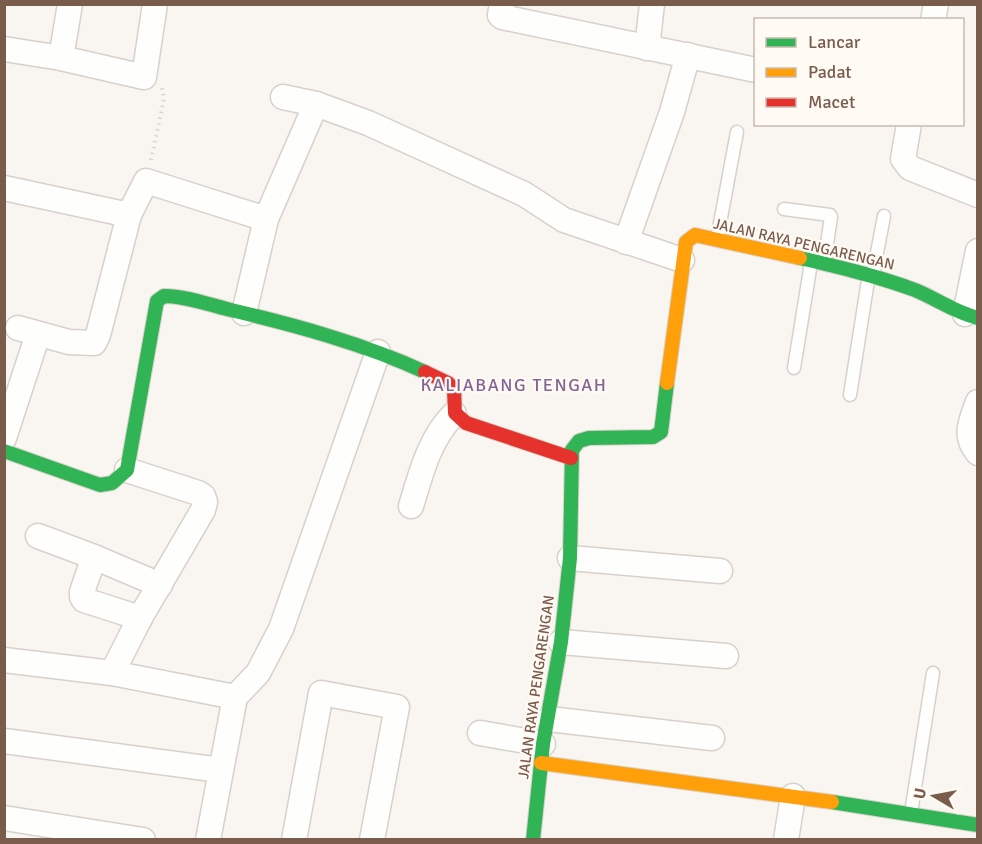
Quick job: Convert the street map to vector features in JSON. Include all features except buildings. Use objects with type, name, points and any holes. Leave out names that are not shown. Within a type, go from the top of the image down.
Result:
[{"type":"street","points":[[61,58],[70,4]]},
{"type":"street","points":[[4,49],[61,58],[144,76],[154,4]]},
{"type":"street","points":[[502,4],[500,15],[502,17],[564,28],[754,70]]},
{"type":"street","points":[[647,48],[652,4]]},
{"type":"street","points":[[626,242],[672,112],[688,56]]},
{"type":"street","points":[[283,97],[316,104],[368,123],[524,194],[564,220],[682,260]]},
{"type":"street","points":[[244,313],[266,219],[316,104]]},
{"type":"street","points":[[909,126],[903,159],[905,164],[978,195]]},
{"type":"street","points":[[4,438],[28,331],[69,342],[94,343],[129,215],[146,181],[266,219]]},
{"type":"street","points":[[4,188],[129,215]]},
{"type":"street","name":"JALAN RAYA PENGARENGAN","points":[[533,840],[542,754],[561,642],[570,558],[572,450],[579,441],[589,438],[653,437],[661,432],[686,242],[695,235],[871,275],[918,291],[971,316]]},
{"type":"street","points":[[971,316],[978,251]]},
{"type":"street","points":[[4,451],[100,485],[112,483],[127,470],[157,301],[164,296],[171,296],[244,313],[378,352],[448,382],[454,389],[454,414],[466,423],[571,458]]},
{"type":"street","points":[[208,840],[235,697],[258,673],[281,629],[378,352]]},
{"type":"street","points":[[978,402],[969,427],[971,444],[978,453]]},
{"type":"street","points":[[411,506],[424,464],[440,432],[454,414]]},
{"type":"street","points":[[112,673],[140,618],[204,510],[205,502],[203,496],[127,470]]},
{"type":"street","points":[[38,536],[160,585]]},
{"type":"street","points":[[94,557],[82,592],[84,600],[140,618]]},
{"type":"street","points":[[570,558],[720,571]]},
{"type":"street","points":[[561,642],[726,656]]},
{"type":"street","points":[[4,660],[112,673],[235,697]]},
{"type":"street","points":[[294,840],[321,693],[397,707],[372,840]]},
{"type":"street","points":[[549,719],[712,738]]},
{"type":"street","points":[[480,733],[542,754],[978,825]]},
{"type":"street","points":[[4,741],[220,770]]},
{"type":"street","points":[[786,840],[793,796]]},
{"type":"street","points":[[4,818],[143,840]]},
{"type":"lane","points":[[716,241],[736,132]]},
{"type":"lane","points":[[784,209],[830,215],[831,217],[818,262],[794,368]]},
{"type":"lane","points":[[850,395],[884,216]]},
{"type":"lane","points":[[911,814],[933,674]]},
{"type":"path","points":[[144,76],[161,87],[164,99],[146,181]]},
{"type":"traffic: fast","points":[[800,258],[901,285],[978,318]]},
{"type":"traffic: fast","points":[[4,451],[100,485],[112,483],[127,470],[157,301],[164,296],[180,297],[302,328],[377,352],[425,372]]},
{"type":"traffic: fast","points":[[533,840],[543,744],[561,642],[570,558],[572,450],[579,441],[589,438],[653,437],[661,432],[667,383]]},
{"type":"traffic: fast","points":[[832,802],[978,825]]},
{"type":"traffic: slow","points":[[667,383],[686,242],[695,235],[800,258]]},
{"type":"traffic: slow","points":[[541,763],[832,802]]},
{"type":"traffic: jam","points":[[425,372],[448,383],[454,389],[455,413],[466,423],[571,458]]},
{"type":"district","name":"KALIABANG TENGAH","points":[[514,385]]}]
